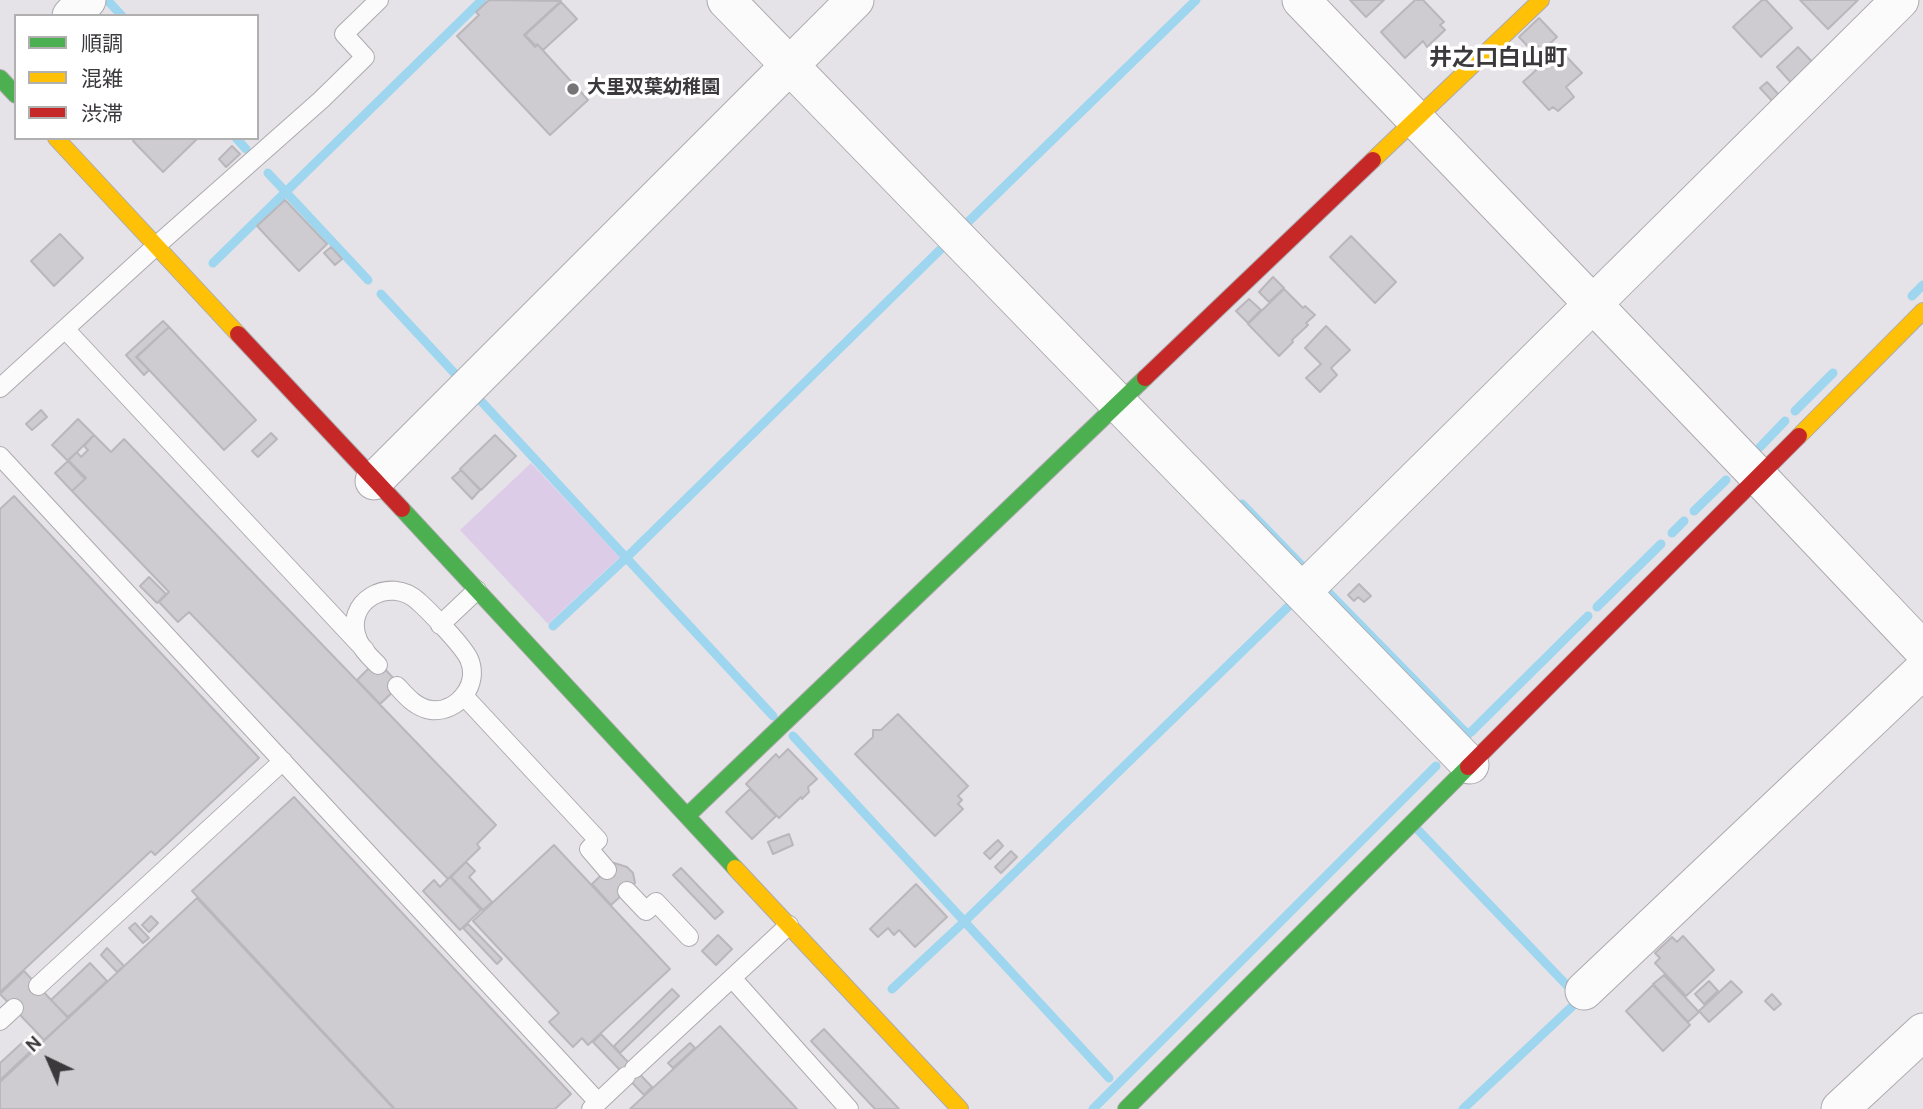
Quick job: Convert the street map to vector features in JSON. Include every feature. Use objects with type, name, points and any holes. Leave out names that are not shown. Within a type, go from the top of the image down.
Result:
[{"type":"street","points":[[73,14],[87,0]]},
{"type":"street","points":[[726,0],[1470,765]]},
{"type":"street","points":[[374,481],[855,0]]},
{"type":"street","points":[[1301,0],[1923,650]]},
{"type":"street","points":[[687,816],[1541,0]]},
{"type":"street","points":[[1302,592],[1900,0]]},
{"type":"street","points":[[58,140],[960,1109]]},
{"type":"street","points":[[1126,1109],[1922,313]]},
{"type":"street","points":[[1584,991],[1923,670]]},
{"type":"street","points":[[1840,1109],[1923,1031]]},
{"type":"lane","points":[[0,388],[321,100],[365,57],[344,34],[379,0]]},
{"type":"lane","points":[[65,329],[378,665]]},
{"type":"lane","points":[[0,456],[283,761],[595,1105],[789,925]]},
{"type":"lane","points":[[365,650],[358,640],[355,627],[357,615],[372,595],[383,590],[396,590],[408,593],[418,601],[469,659],[472,672],[464,696],[443,709],[431,710],[419,706],[397,686]]},
{"type":"lane","points":[[440,625],[477,590]]},
{"type":"lane","points":[[464,696],[598,840],[589,849],[607,870]]},
{"type":"lane","points":[[38,986],[283,761]]},
{"type":"lane","points":[[627,891],[646,911],[656,902],[689,937]]},
{"type":"lane","points":[[732,978],[849,1109]]},
{"type":"lane","points":[[0,1021],[14,1008]]},
{"type":"shaded area","points":[[531,463],[620,557],[548,624],[460,530]]},
{"type":"building","points":[[489,0],[561,1],[524,35],[535,47],[538,45],[588,100],[550,135],[457,36],[479,15],[476,12]]},
{"type":"building","points":[[1350,0],[1384,0],[1366,17]]},
{"type":"building","points":[[1415,0],[1423,0],[1444,22],[1440,25],[1445,30],[1427,47],[1423,41],[1405,58],[1381,32]]},
{"type":"building","points":[[1762,0],[1766,0],[1792,28],[1761,57],[1733,27]]},
{"type":"building","points":[[1800,0],[1858,0],[1828,29]]},
{"type":"building","points":[[561,2],[577,19],[543,50],[525,35]]},
{"type":"building","points":[[1539,18],[1557,37],[1542,51],[1538,46],[1532,51],[1519,37]]},
{"type":"building","points":[[1798,47],[1817,67],[1795,87],[1777,67]]},
{"type":"building","points":[[1562,52],[1582,73],[1566,87],[1574,97],[1558,111],[1553,107],[1549,110],[1523,82],[1545,62],[1548,65]]},
{"type":"building","points":[[1767,82],[1781,97],[1774,103],[1760,88]]},
{"type":"building","points":[[134,140],[196,140],[163,172]]},
{"type":"building","points":[[232,146],[240,154],[226,167],[219,159]]},
{"type":"building","points":[[285,200],[327,244],[299,271],[257,226]]},
{"type":"building","points":[[60,234],[83,258],[54,286],[31,261]]},
{"type":"building","points":[[1351,236],[1396,282],[1375,303],[1330,257]]},
{"type":"building","points":[[331,247],[342,259],[335,265],[324,253]]},
{"type":"building","points":[[1273,277],[1284,288],[1269,302],[1259,292]]},
{"type":"building","points":[[1284,289],[1303,308],[1305,306],[1315,315],[1279,356],[1248,324]]},
{"type":"building","points":[[1249,299],[1261,310],[1248,323],[1236,311]]},
{"type":"building","points":[[163,321],[169,327],[136,357],[149,370],[144,375],[126,355]]},
{"type":"building","points":[[1326,326],[1350,350],[1331,368],[1337,375],[1320,392],[1306,378],[1321,364],[1305,348]]},
{"type":"building","points":[[169,327],[256,420],[224,450],[137,357]]},
{"type":"building","points":[[41,410],[47,417],[32,430],[26,424]]},
{"type":"building","points":[[78,419],[94,435],[68,461],[52,445]]},
{"type":"building","points":[[271,433],[277,439],[258,457],[252,451]]},
{"type":"building","points":[[94,435],[111,452],[124,439],[496,825],[477,844],[480,848],[448,879],[189,612],[178,622],[159,602],[169,592],[72,491],[86,478],[68,460],[77,452],[81,457],[88,450],[84,446]]},
{"type":"building","points":[[495,435],[516,456],[481,490],[460,469]]},
{"type":"building","points":[[68,461],[85,479],[72,491],[55,473]]},
{"type":"building","points":[[461,470],[480,490],[472,499],[452,478]]},
{"type":"building","points":[[14,496],[259,758],[155,855],[151,851],[0,992],[0,509]]},
{"type":"building","points":[[149,577],[166,594],[157,603],[140,586]]},
{"type":"building","points":[[1359,584],[1371,596],[1364,602],[1358,597],[1354,601],[1348,595]]},
{"type":"building","points":[[373,664],[380,664],[399,684],[380,704],[357,680]]},
{"type":"building","points":[[898,714],[968,786],[958,796],[962,800],[958,804],[963,809],[935,836],[855,754],[873,737],[873,730],[881,730]]},
{"type":"building","points":[[788,749],[817,779],[808,787],[809,792],[779,818],[746,784],[776,754],[779,758]]},
{"type":"building","points":[[750,789],[776,816],[752,839],[726,812]]},
{"type":"building","points":[[294,797],[571,1094],[555,1109],[395,1109],[192,891]]},
{"type":"building","points":[[789,834],[793,845],[773,854],[768,842]]},
{"type":"building","points":[[998,840],[1003,846],[990,859],[984,853]]},
{"type":"building","points":[[554,845],[670,969],[588,1045],[582,1038],[573,1047],[549,1022],[559,1013],[473,921]]},
{"type":"building","points":[[1011,851],[1017,857],[1001,873],[995,867]]},
{"type":"building","points":[[466,862],[475,871],[469,877],[492,902],[483,910],[451,877]]},
{"type":"building","points":[[614,863],[627,867],[633,873],[635,883],[611,905],[592,884]]},
{"type":"building","points":[[681,868],[723,912],[715,919],[673,875]]},
{"type":"building","points":[[450,877],[481,910],[460,930],[423,891],[434,880],[440,887]]},
{"type":"building","points":[[916,884],[947,917],[915,947],[899,930],[894,935],[888,928],[878,937],[870,929]]},
{"type":"building","points":[[197,898],[394,1109],[0,1109],[0,1082]]},
{"type":"building","points":[[151,916],[158,923],[149,932],[142,925]]},
{"type":"building","points":[[135,923],[149,938],[143,943],[129,928]]},
{"type":"building","points":[[468,924],[502,959],[497,964],[463,928]]},
{"type":"building","points":[[718,935],[732,949],[716,965],[702,951]]},
{"type":"building","points":[[1683,936],[1714,970],[1686,996],[1655,963],[1660,958],[1655,953],[1672,937],[1677,942]]},
{"type":"building","points":[[107,948],[124,966],[117,972],[101,955]]},
{"type":"building","points":[[90,963],[107,981],[68,1017],[51,1000]]},
{"type":"building","points":[[24,971],[68,1018],[44,1040],[0,994]]},
{"type":"building","points":[[1664,975],[1699,1012],[1688,1022],[1653,984]]},
{"type":"building","points":[[1709,981],[1718,991],[1704,1004],[1695,994]]},
{"type":"building","points":[[1731,981],[1742,992],[1709,1022],[1699,1011]]},
{"type":"building","points":[[1653,985],[1690,1025],[1663,1051],[1626,1011]]},
{"type":"building","points":[[672,989],[679,996],[620,1053],[614,1046]]},
{"type":"building","points":[[1772,994],[1781,1004],[1774,1010],[1765,1001]]},
{"type":"building","points":[[720,1026],[797,1109],[630,1109]]},
{"type":"building","points":[[824,1029],[899,1109],[875,1109],[811,1041]]},
{"type":"building","points":[[601,1034],[652,1087],[644,1095],[593,1042]]},
{"type":"building","points":[[24,1041],[32,1050],[0,1080],[0,1063]]},
{"type":"building","points":[[690,1043],[695,1048],[673,1068],[668,1063]]},
{"type":"waterway","points":[[213,263],[482,0]]},
{"type":"waterway","points":[[967,223],[1196,0]]},
{"type":"waterway","points":[[109,2],[120,14]]},
{"type":"waterway","points":[[238,140],[246,149]]},
{"type":"waterway","points":[[268,173],[368,280]]},
{"type":"waterway","points":[[553,626],[626,558],[945,245]]},
{"type":"waterway","points":[[1912,296],[1923,285]]},
{"type":"waterway","points":[[381,294],[458,377]]},
{"type":"waterway","points":[[1795,411],[1833,373]]},
{"type":"waterway","points":[[480,400],[773,716]]},
{"type":"waterway","points":[[1760,447],[1785,421]]},
{"type":"waterway","points":[[1694,511],[1726,480]]},
{"type":"waterway","points":[[1242,504],[1303,567]]},
{"type":"waterway","points":[[1672,533],[1684,521]]},
{"type":"waterway","points":[[1597,607],[1661,544]]},
{"type":"waterway","points":[[1328,592],[1468,735]]},
{"type":"waterway","points":[[892,989],[1294,601]]},
{"type":"waterway","points":[[1471,732],[1588,616]]},
{"type":"waterway","points":[[793,736],[1109,1078]]},
{"type":"waterway","points":[[1093,1109],[1436,766]]},
{"type":"waterway","points":[[1419,831],[1580,999],[1463,1109]]},
{"type":"traffic: fast","points":[[0,78],[14,93]]},
{"type":"traffic: fast","points":[[687,816],[1145,378]]},
{"type":"traffic: fast","points":[[402,509],[735,868]]},
{"type":"traffic: fast","points":[[1126,1109],[1468,767]]},
{"type":"traffic: slow","points":[[1373,160],[1541,0]]},
{"type":"traffic: slow","points":[[58,140],[238,334]]},
{"type":"traffic: slow","points":[[1799,436],[1923,311]]},
{"type":"traffic: slow","points":[[735,868],[960,1109]]},
{"type":"traffic: jam","points":[[1145,378],[1373,160]]},
{"type":"traffic: jam","points":[[238,334],[402,509]]},
{"type":"traffic: jam","points":[[1468,767],[1799,436]]},
{"type":"place","name":"大里双葉幼稚園","points":[[573,89]]},
{"type":"district","name":"井之口白山町","points":[[1498,60]]}]
